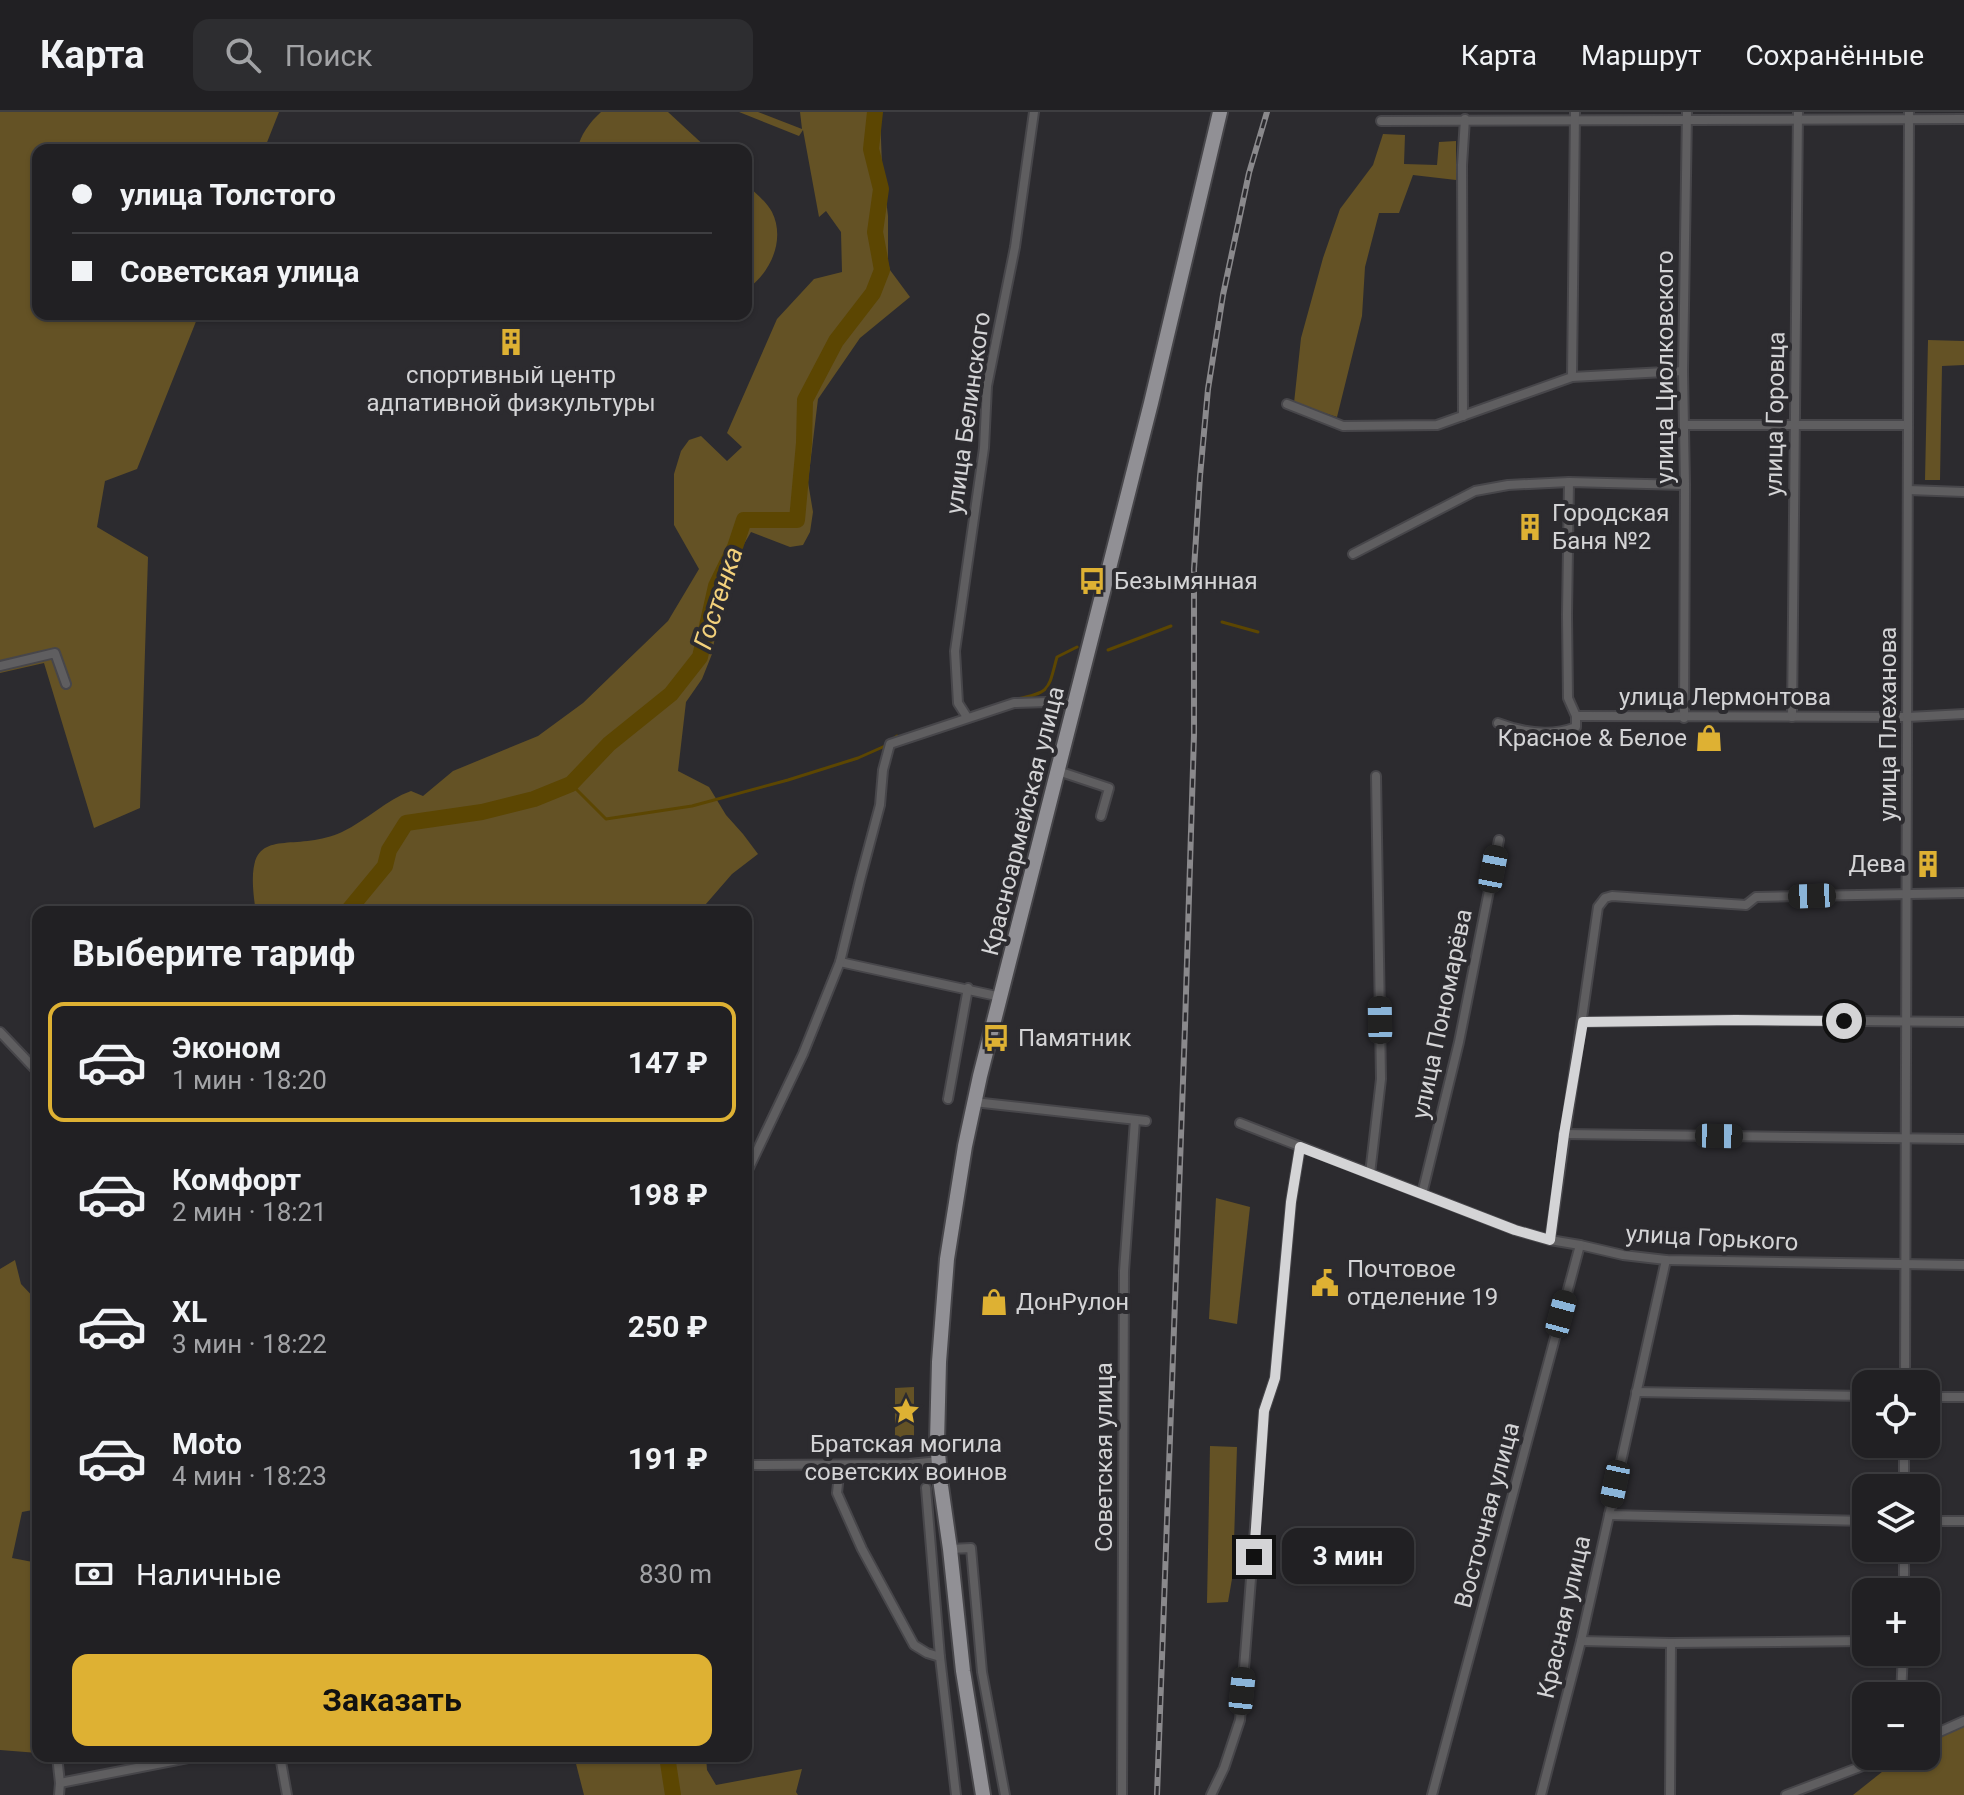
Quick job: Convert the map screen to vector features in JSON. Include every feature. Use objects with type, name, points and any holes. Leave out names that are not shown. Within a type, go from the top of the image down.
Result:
[{"type":"main road","name":"Красноармейская улица","points":[[983,1795],[963,1671],[939,1461],[939,1362],[947,1259],[974,1102],[1151,403],[1220,112]]},
{"type":"street","name":"улица Белинского","points":[[967,717],[958,703],[955,651],[984,448],[987,386],[1015,247],[1034,112]]},
{"type":"street","points":[[1381,121],[1459,117],[1687,115],[1964,119]]},
{"type":"street","name":"улица Циолковского","points":[[1684,718],[1683,371],[1687,115]]},
{"type":"street","points":[[1572,377],[1575,116]]},
{"type":"street","name":"улица Горовца","points":[[1792,717],[1798,116]]},
{"type":"street","name":"улица Плеханова","points":[[1905,1370],[1909,116]]},
{"type":"street","points":[[1459,117],[1463,416]]},
{"type":"street","points":[[1287,404],[1343,426],[1437,425],[1572,377],[1683,371]]},
{"type":"street","points":[[1685,425],[1908,425]]},
{"type":"street","points":[[1353,554],[1475,491],[1508,485],[1569,482],[1685,485]]},
{"type":"street","points":[[1498,723],[1521,731],[1561,733],[1576,727],[1576,716],[1568,698],[1569,482]]},
{"type":"street","points":[[1908,490],[1964,492]]},
{"type":"street","points":[[0,666],[55,653],[66,684]]},
{"type":"street","points":[[752,1161],[803,1054],[840,962],[879,812],[883,770],[890,744],[1014,703],[1074,705]]},
{"type":"street","name":"улица Лермонтова","points":[[1576,716],[1908,717],[1964,714]]},
{"type":"street","points":[[1058,771],[1109,788],[1101,816]]},
{"type":"street","points":[[1370,1174],[1381,1079],[1376,776]]},
{"type":"street","name":"улица Пономарёва","points":[[1422,1194],[1459,1042],[1499,840]]},
{"type":"street","points":[[1550,1240],[1598,907],[1605,898],[1746,905],[1756,897],[1964,893]]},
{"type":"street","points":[[840,962],[1002,997]]},
{"type":"street","points":[[948,1099],[968,988]]},
{"type":"street","points":[[1583,1022],[1964,1022]]},
{"type":"street","points":[[0,1032],[32,1066]]},
{"type":"street","points":[[974,1102],[1146,1121]]},
{"type":"street","name":"Советская улица","points":[[1122,1795],[1124,1271],[1135,1120]]},
{"type":"street","name":"улица Горького","points":[[1240,1123],[1515,1230],[1623,1255],[1666,1260],[1964,1265]]},
{"type":"street","points":[[1564,1134],[1964,1139]]},
{"type":"street","points":[[1222,1795],[1212,1794],[1240,1720],[1264,1411],[1275,1378],[1291,1202],[1300,1147]]},
{"type":"street","name":"Восточная улица","points":[[1432,1795],[1580,1245]]},
{"type":"street","name":"Красная улица","points":[[1541,1795],[1581,1641],[1666,1260]]},
{"type":"street","points":[[1636,1392],[1852,1396]]},
{"type":"street","points":[[1940,1397],[1964,1397]]},
{"type":"street","points":[[752,1465],[939,1461]]},
{"type":"street","points":[[840,1465],[837,1493],[862,1549],[914,1645],[940,1657]]},
{"type":"street","points":[[926,1488],[940,1657],[956,1795]]},
{"type":"street","points":[[1609,1515],[1852,1521]]},
{"type":"street","points":[[1940,1521],[1964,1521]]},
{"type":"street","points":[[950,1549],[971,1548],[982,1672],[1005,1795]]},
{"type":"street","points":[[1581,1641],[1852,1641]]},
{"type":"street","points":[[1670,1795],[1671,1643]]},
{"type":"street","points":[[1940,1732],[1964,1721]]},
{"type":"street","points":[[58,1762],[59,1795]]},
{"type":"street","points":[[60,1783],[167,1762]]},
{"type":"street","points":[[281,1762],[287,1795]]},
{"type":"street","points":[[1786,1795],[1852,1770]]},
{"type":"shaded area","points":[[0,112],[279,112],[266,144],[32,144],[32,320],[197,320],[137,469],[105,481],[97,527],[148,557],[140,808],[94,828],[44,663],[0,673]]},
{"type":"shaded area","points":[[601,112],[668,112],[703,144],[579,144]]},
{"type":"shaded area","points":[[739,112],[758,112],[802,129],[800,112],[880,112],[888,216],[888,262],[890,270],[910,297],[860,338],[818,399],[808,482],[813,512],[810,532],[803,545],[790,547],[751,532],[723,580],[712,654],[702,679],[686,702],[678,771],[709,787],[726,815],[758,854],[732,874],[704,906],[255,906],[255,862],[262,851],[272,845],[322,839],[342,832],[402,795],[411,791],[423,796],[453,771],[538,736],[583,703],[668,621],[699,569],[674,525],[674,474],[681,451],[689,440],[701,436],[727,461],[742,447],[727,433],[777,319],[814,279],[842,272],[841,232],[826,211],[819,217],[803,130],[799,136]]},
{"type":"shaded area","points":[[1383,134],[1405,135],[1404,164],[1437,165],[1439,142],[1456,141],[1456,180],[1413,175],[1399,213],[1379,213],[1365,267],[1362,316],[1337,417],[1294,403],[1301,338],[1340,209],[1373,165]]},
{"type":"shaded area","points":[[752,190],[770,208],[777,234],[773,256],[752,285]]},
{"type":"shaded area","points":[[1928,340],[1964,341],[1964,365],[1942,366],[1940,480],[1925,480]]},
{"type":"shaded area","points":[[1216,1198],[1250,1207],[1237,1324],[1209,1319]]},
{"type":"shaded area","points":[[15,1260],[21,1284],[32,1296],[32,1510],[22,1512],[12,1558],[32,1562],[32,1753],[0,1750],[0,1269]]},
{"type":"shaded area","points":[[914,1387],[914,1441],[895,1441],[895,1388]]},
{"type":"shaded area","points":[[1210,1446],[1237,1447],[1233,1573],[1228,1602],[1207,1603]]},
{"type":"shaded area","points":[[1964,1726],[1964,1795],[1853,1795],[1884,1770],[1940,1770],[1940,1737]]},
{"type":"shaded area","points":[[576,1762],[706,1762],[707,1770],[716,1785],[802,1769],[796,1792],[798,1795],[584,1795]]},
{"type":"waterway","name":"Гостенка","points":[[352,906],[385,866],[389,850],[406,823],[482,812],[534,799],[571,784],[609,744],[671,694],[700,657],[716,586],[744,520],[797,520],[805,400],[836,341],[873,293],[882,270],[875,232],[881,189],[871,149],[875,112]]},
{"type":"waterway","points":[[1222,622],[1258,632]]},
{"type":"waterway","points":[[1108,650],[1171,626]]},
{"type":"waterway","points":[[1017,699],[1046,688],[1057,657],[1077,647]]},
{"type":"waterway","points":[[571,784],[606,819],[692,806],[788,780],[858,758],[885,746],[897,736]]},
{"type":"waterway","name":"Гостенка","points":[[668,1762],[673,1795]]},
{"type":"railway","points":[[1157,1795],[1194,735],[1194,569],[1200,476],[1208,389],[1223,295],[1249,173],[1267,112]]},
{"type":"place","name":"спортивный центр адпативной физкультуры","points":[[511,342]]},
{"type":"place","name":"Городская Баня №2","points":[[1530,527]]},
{"type":"place","name":"Безымянная","points":[[1092,581]]},
{"type":"place","name":"Красное & Белое","points":[[1709,738]]},
{"type":"place","name":"Дева","points":[[1928,864]]},
{"type":"place","name":"Памятник","points":[[996,1038]]},
{"type":"place","name":"Почтовое отделение 19","points":[[1325,1283]]},
{"type":"place","name":"ДонРулон","points":[[994,1302]]},
{"type":"place","name":"Братская могила советских воинов","points":[[906,1411]]},
{"type":"route","points":[[1254,1557],[1264,1411],[1275,1378],[1291,1202],[1300,1147],[1515,1230],[1550,1240],[1583,1022],[1844,1021]]}]
